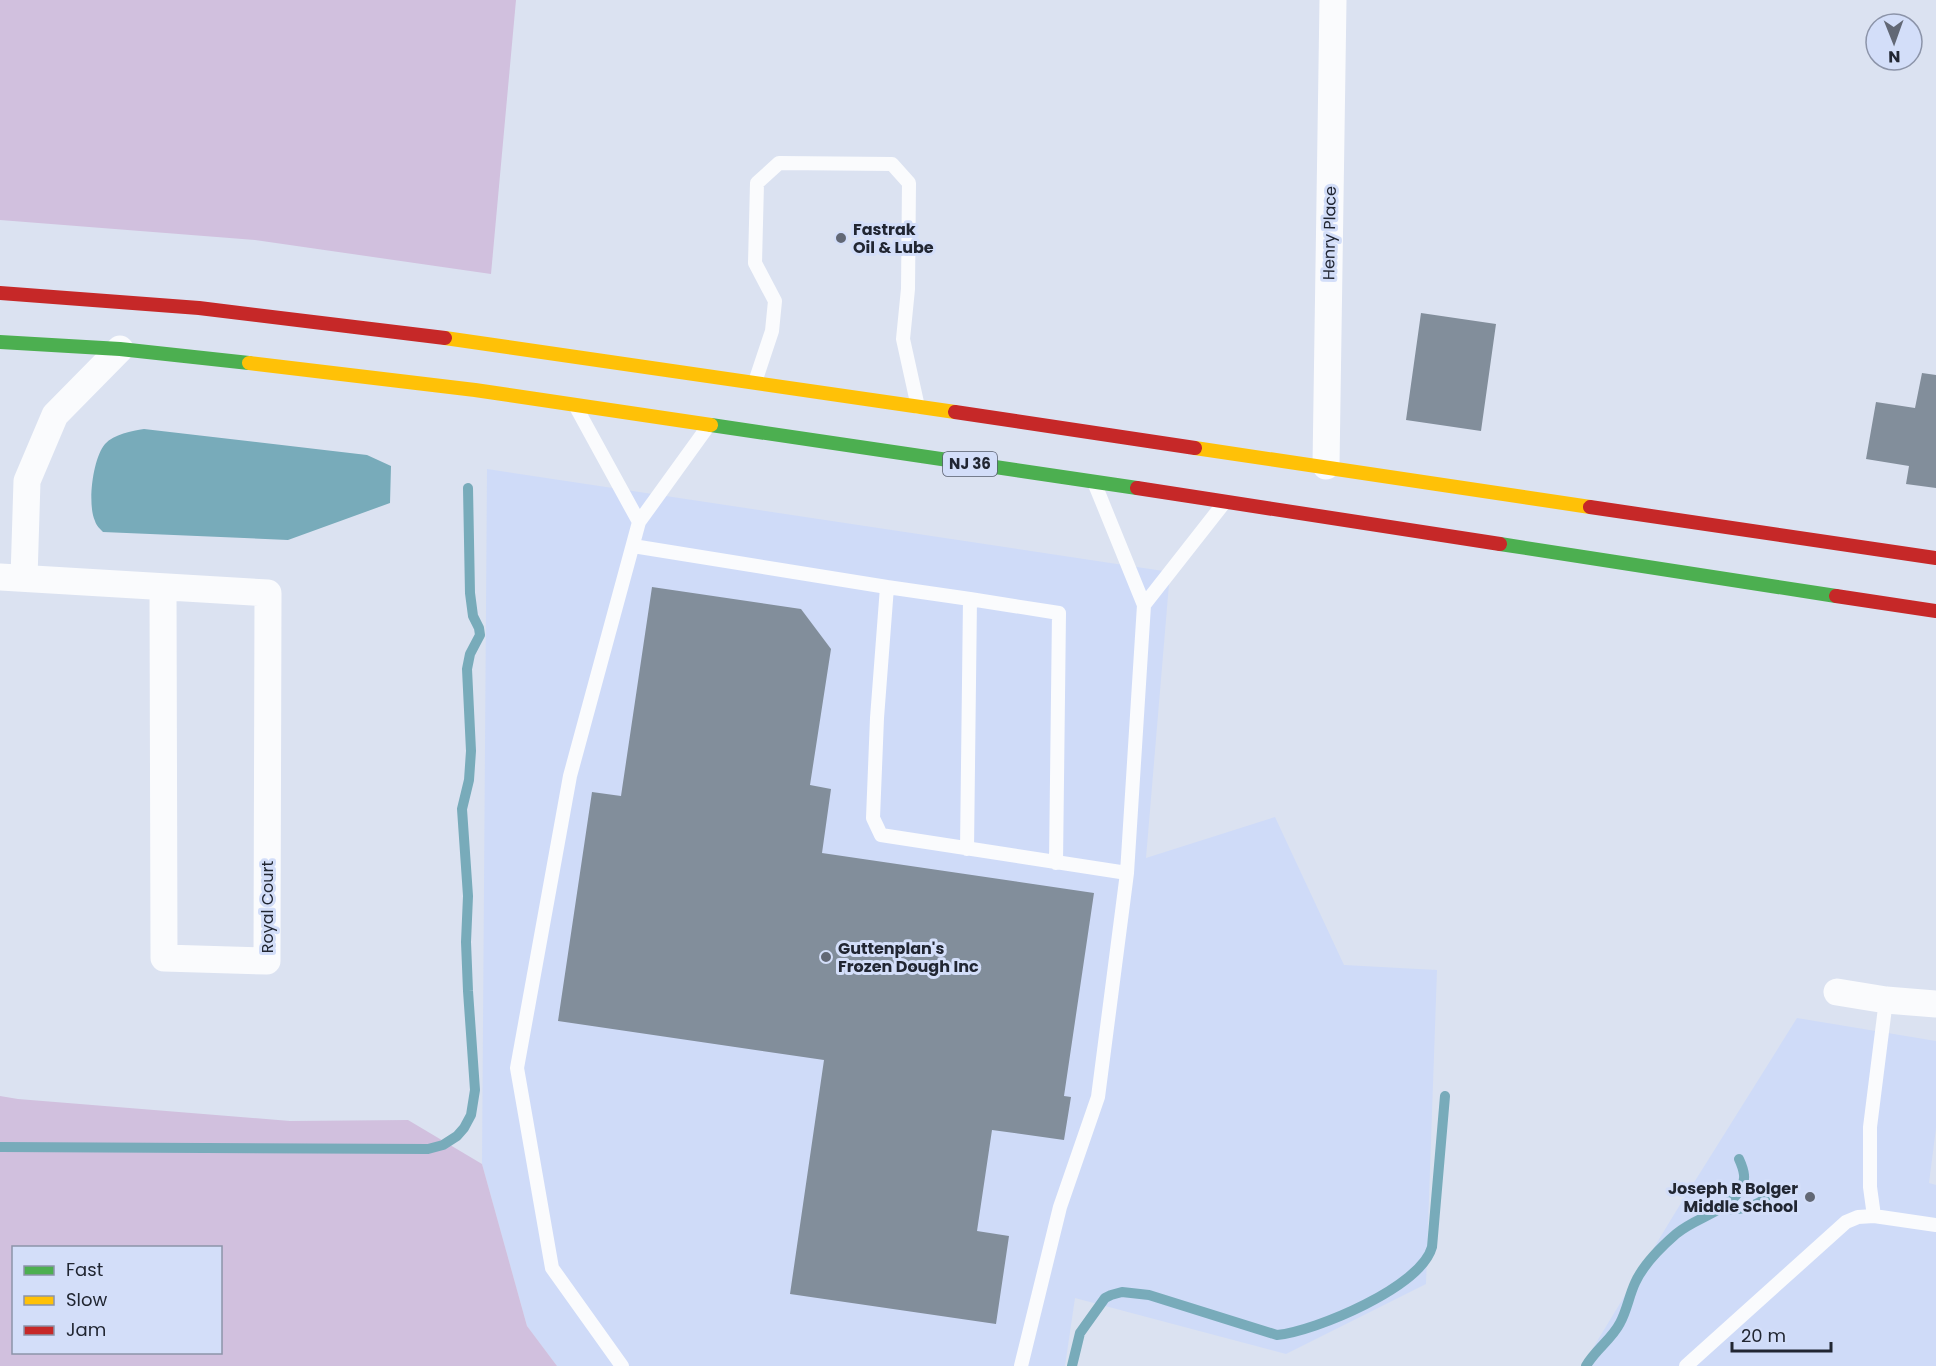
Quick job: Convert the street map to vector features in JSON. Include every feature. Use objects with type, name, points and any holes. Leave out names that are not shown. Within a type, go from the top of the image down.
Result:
[{"type":"highway","points":[[0,293],[199,308],[369,327],[1326,466],[1936,558]]},
{"type":"highway","name":"NJ 36","points":[[0,342],[206,357],[452,387],[1225,501],[1936,611]]},
{"type":"street","name":"Henry Place","points":[[1326,466],[1332,0]]},
{"type":"street","name":"Royal Court","points":[[120,349],[55,416],[27,481],[12,577],[268,593],[267,961],[164,958],[163,587]]},
{"type":"street","points":[[1837,992],[1887,1000],[1936,1004]]},
{"type":"lane","points":[[755,382],[772,331],[775,301],[755,262],[757,183],[779,163],[892,164],[909,183],[908,289],[903,339],[918,407]]},
{"type":"lane","points":[[575,405],[639,522]]},
{"type":"lane","points":[[622,1366],[552,1268],[517,1068],[570,776],[639,522],[709,425]]},
{"type":"lane","points":[[1021,1366],[1060,1207],[1098,1097],[1127,873],[1144,605],[1094,482]]},
{"type":"lane","points":[[1144,605],[1225,501]]},
{"type":"lane","points":[[633,546],[1059,613],[1056,863]]},
{"type":"lane","points":[[887,587],[877,718],[873,818],[881,835],[1127,873]]},
{"type":"lane","points":[[967,849],[970,599]]},
{"type":"lane","points":[[1874,1216],[1870,1186],[1870,1127],[1887,1000]]},
{"type":"lane","points":[[1686,1366],[1846,1222],[1858,1217],[1874,1216],[1936,1225]]},
{"type":"shaded area","points":[[0,0],[516,0],[491,274],[255,240],[0,220]]},
{"type":"shaded area","points":[[144,429],[367,455],[391,466],[390,503],[288,540],[103,532],[98,527],[93,513],[91,493],[97,460],[105,444],[113,438]]},
{"type":"shaded area","points":[[487,469],[1170,572],[1146,858],[1275,817],[1344,965],[1437,970],[1426,1284],[1286,1354],[1075,1298],[1065,1366],[557,1366],[527,1326],[482,1164]]},
{"type":"shaded area","name":"Joseph R Bolger Middle School","points":[[1797,1018],[1936,1041],[1936,1128],[1929,1183],[1936,1185],[1936,1366],[1582,1366],[1678,1208]]},
{"type":"shaded area","points":[[0,1096],[290,1121],[408,1120],[482,1164],[527,1326],[557,1366],[0,1366]]},
{"type":"building","points":[[1421,313],[1496,324],[1481,431],[1406,420]]},
{"type":"building","points":[[1922,373],[1936,375],[1936,488],[1906,484],[1909,466],[1866,459],[1876,402],[1915,408]]},
{"type":"building","name":"Guttenplan's Frozen Dough Inc","points":[[652,587],[801,609],[831,649],[810,785],[831,789],[822,853],[1094,893],[1064,1096],[1071,1097],[1064,1140],[992,1130],[977,1231],[1009,1236],[996,1324],[790,1294],[824,1060],[558,1021],[592,792],[621,796]]},
{"type":"waterway","points":[[0,1147],[428,1149],[443,1145],[457,1136],[464,1128],[471,1115],[475,1090],[468,991],[466,942],[468,896],[462,809],[469,780],[471,751],[467,669],[470,654],[480,635],[473,616],[470,593],[468,488]]},
{"type":"waterway","points":[[1072,1366],[1080,1333],[1105,1298],[1122,1292],[1149,1295],[1277,1335],[1294,1332],[1340,1316],[1365,1304],[1409,1277],[1424,1262],[1432,1247],[1445,1096]]},
{"type":"waterway","points":[[1586,1366],[1617,1329],[1635,1283],[1653,1257],[1676,1234],[1718,1210],[1734,1198],[1740,1190],[1744,1182],[1744,1175],[1739,1159]]},
{"type":"waterway","points":[[1722,1209],[1744,1208],[1765,1199]]},
{"type":"traffic: fast","points":[[0,342],[120,349],[249,363]]},
{"type":"traffic: fast","points":[[711,425],[1137,488]]},
{"type":"traffic: fast","points":[[1500,544],[1836,596]]},
{"type":"traffic: slow","points":[[445,338],[955,412]]},
{"type":"traffic: slow","points":[[249,363],[475,390],[711,425]]},
{"type":"traffic: slow","points":[[1195,448],[1590,507]]},
{"type":"traffic: jam","points":[[0,293],[199,308],[445,338]]},
{"type":"traffic: jam","points":[[955,412],[1195,448]]},
{"type":"traffic: jam","points":[[1137,488],[1500,544]]},
{"type":"traffic: jam","points":[[1590,507],[1936,558]]},
{"type":"traffic: jam","points":[[1836,596],[1936,611]]},
{"type":"place","name":"Fastrak Oil & Lube","points":[[841,238]]},
{"type":"place","name":"Guttenplan's Frozen Dough Inc","points":[[826,957]]},
{"type":"place","name":"Joseph R Bolger Middle School","points":[[1810,1197]]}]
